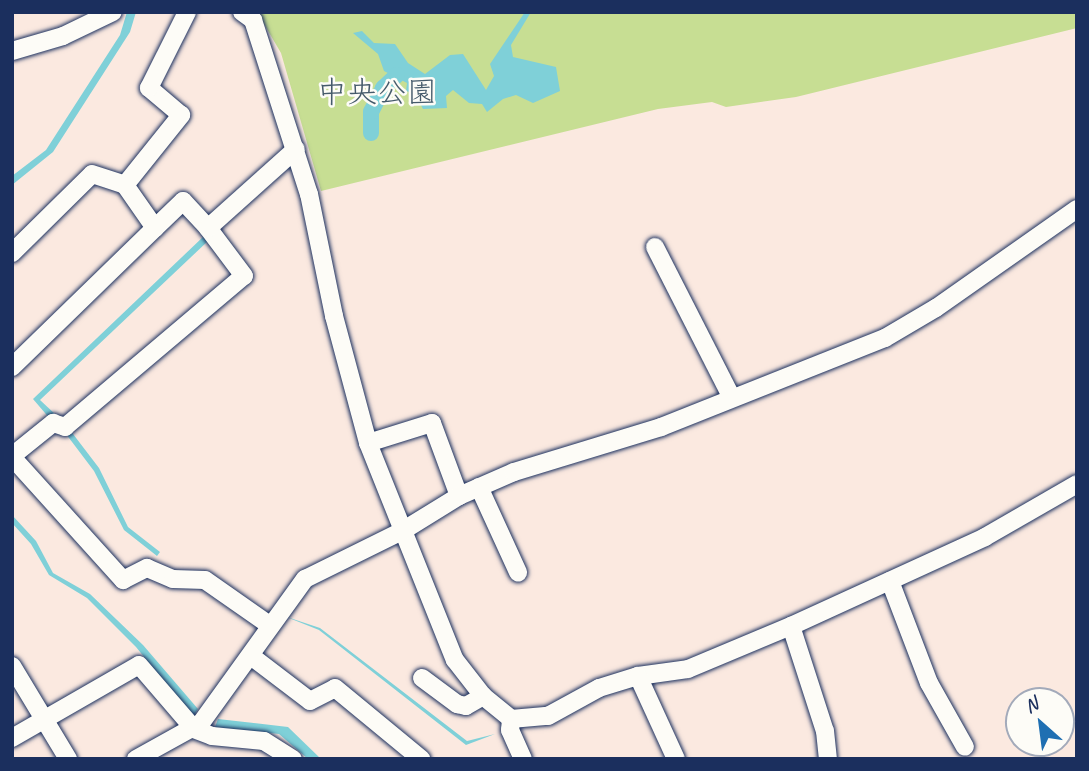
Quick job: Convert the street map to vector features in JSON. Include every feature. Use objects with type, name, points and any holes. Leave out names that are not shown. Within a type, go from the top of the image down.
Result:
[{"type":"street","points":[[12,51],[63,36],[113,12]]},
{"type":"street","points":[[125,185],[181,115],[149,88],[187,12]]},
{"type":"street","points":[[242,12],[253,20],[296,149],[368,443],[455,660],[483,696],[511,719],[548,716],[599,688],[638,676],[688,669],[792,626],[985,537],[1077,484]]},
{"type":"street","points":[[208,228],[296,149]]},
{"type":"street","points":[[12,253],[92,174],[125,185],[155,228]]},
{"type":"street","points":[[12,367],[183,201],[208,228],[244,276],[65,427],[53,423],[12,457],[123,580],[147,568],[173,579],[205,580],[271,626]]},
{"type":"street","points":[[136,759],[202,720],[305,579],[404,530],[459,496],[479,487],[526,468],[661,427],[732,397],[841,359],[885,338],[936,308],[1077,209]]},
{"type":"street","points":[[655,247],[732,397]]},
{"type":"street","points":[[368,443],[432,423],[459,496]]},
{"type":"street","points":[[479,487],[518,572]]},
{"type":"street","points":[[890,581],[929,683],[965,747]]},
{"type":"street","points":[[792,626],[825,731],[828,759]]},
{"type":"street","points":[[251,656],[310,701],[335,688],[421,759]]},
{"type":"street","points":[[12,738],[139,665],[202,720],[212,736],[264,741],[293,759]]},
{"type":"street","points":[[12,666],[68,759]]},
{"type":"street","points":[[638,676],[676,759]]},
{"type":"street","points":[[422,678],[457,704],[466,706],[483,696]]},
{"type":"street","points":[[511,719],[510,730],[523,759]]},
{"type":"green space","name":"中央公園","points":[[257,12],[1077,12],[1077,28],[796,97],[726,107],[712,102],[658,109],[321,191],[281,53]]},
{"type":"water","points":[[127,12],[136,12],[130,32],[53,152],[12,185],[12,176],[46,150],[120,35]]},
{"type":"water","points":[[525,12],[531,12],[511,45],[513,57],[556,67],[560,91],[533,103],[516,95],[503,99],[487,112],[482,104],[469,103],[453,90],[446,96],[447,108],[423,109],[415,94],[406,91],[407,83],[384,71],[378,54],[353,33],[362,31],[374,43],[395,44],[408,63],[425,74],[450,55],[463,54],[486,90],[494,76],[490,64]]},
{"type":"water","points":[[203,237],[208,241],[40,400],[56,415],[51,420],[33,399]]},
{"type":"water","points":[[70,430],[99,468],[128,527],[160,552],[157,556],[124,530],[94,471],[66,434]]},
{"type":"water","points":[[12,515],[36,541],[53,573],[90,594],[143,645],[198,709],[193,717],[136,647],[87,598],[49,575],[31,544],[12,523]]},
{"type":"water","points":[[284,616],[320,628],[467,741],[495,734],[466,745],[319,630]]},
{"type":"water","points":[[218,719],[288,727],[321,759],[308,759],[279,734],[215,727]]},
{"type":"waterway","points":[[371,133],[371,112],[383,88],[397,75]]}]
